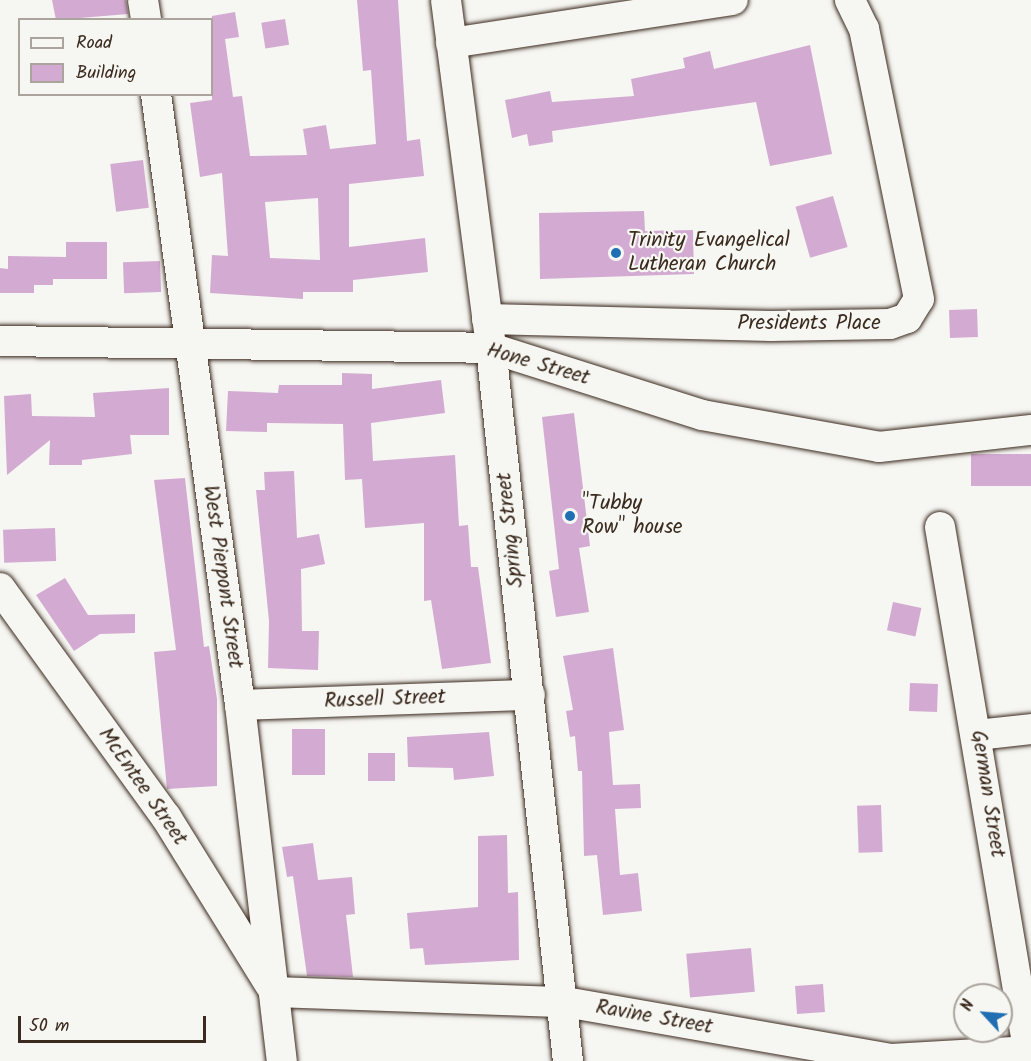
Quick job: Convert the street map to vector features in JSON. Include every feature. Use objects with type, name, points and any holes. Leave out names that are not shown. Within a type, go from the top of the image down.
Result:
[{"type":"street","points":[[143,0],[146,18]]},
{"type":"street","name":"Spring Street","points":[[446,0],[491,348],[565,1002],[568,1061]]},
{"type":"street","points":[[452,43],[733,0]]},
{"type":"street","name":"Presidents Place","points":[[487,319],[771,326],[890,324],[907,318],[919,299],[864,29],[850,0]]},
{"type":"street","name":"West Pierpont Street","points":[[156,96],[240,705],[282,1061]]},
{"type":"street","name":"Hone Street","points":[[0,341],[189,341],[491,348],[702,415],[879,447],[1031,430]]},
{"type":"street","name":"German Street","points":[[940,527],[1030,1055]]},
{"type":"street","name":"McEntee Street","points":[[0,588],[166,817],[275,992]]},
{"type":"street","name":"Russell Street","points":[[240,705],[530,694]]},
{"type":"street","points":[[977,735],[1031,729]]},
{"type":"street","name":"Ravine Street","points":[[275,992],[565,1002],[775,1050],[925,1061],[1030,1055]]},
{"type":"building","points":[[52,0],[126,0],[128,14],[56,18]]},
{"type":"building","points":[[357,0],[398,0],[407,141],[420,139],[424,176],[349,184],[349,247],[425,238],[428,272],[353,280],[353,292],[303,292],[303,299],[210,293],[212,255],[228,256],[222,173],[200,177],[190,103],[212,100],[212,16],[235,12],[239,37],[225,39],[233,97],[242,96],[250,156],[307,155],[303,129],[326,125],[330,149],[376,144],[371,70],[363,71]],"holes":[[[318,198],[320,260],[270,258],[265,202]]]},
{"type":"building","points":[[285,19],[289,45],[265,48],[261,23]]},
{"type":"building","points":[[810,45],[832,154],[770,166],[756,102],[552,131],[553,142],[529,146],[527,134],[512,138],[505,100],[550,91],[552,102],[634,96],[631,79],[685,68],[683,58],[710,51],[714,69]]},
{"type":"building","points":[[143,160],[149,208],[116,212],[110,164]]},
{"type":"building","points":[[833,196],[848,247],[810,258],[796,207]]},
{"type":"building","name":"Trinity Evangelical Lutheran Church","points":[[644,211],[645,231],[693,230],[694,274],[540,279],[539,213]]},
{"type":"building","points":[[66,242],[107,242],[107,279],[53,279],[53,285],[34,285],[34,293],[0,293],[0,268],[8,269],[8,256],[66,257]]},
{"type":"building","points":[[160,261],[161,292],[124,293],[123,262]]},
{"type":"building","points":[[977,309],[978,337],[950,338],[949,310]]},
{"type":"building","points":[[342,373],[372,374],[372,389],[441,380],[445,413],[371,423],[373,461],[455,455],[459,526],[468,525],[471,567],[478,567],[491,663],[442,669],[431,600],[424,601],[424,523],[365,528],[362,479],[345,480],[343,424],[267,423],[267,432],[226,431],[228,391],[278,393],[279,385],[342,385]]},
{"type":"building","points":[[169,388],[169,435],[130,435],[132,454],[82,460],[82,465],[49,465],[50,440],[7,475],[4,396],[31,394],[32,416],[95,417],[93,393]]},
{"type":"building","points":[[574,413],[590,546],[579,548],[589,612],[556,617],[549,571],[559,569],[542,417]]},
{"type":"building","points":[[971,454],[1031,454],[1031,486],[971,486]]},
{"type":"building","points":[[294,471],[297,538],[319,534],[325,564],[301,569],[302,631],[319,631],[318,670],[268,668],[269,621],[256,490],[265,490],[264,472]]},
{"type":"building","points":[[185,478],[204,647],[209,646],[217,699],[217,786],[167,789],[154,652],[176,650],[154,480]]},
{"type":"building","points":[[55,528],[56,561],[4,563],[3,530]]},
{"type":"building","points":[[65,578],[88,615],[135,614],[135,633],[100,634],[74,651],[36,595]]},
{"type":"building","points":[[893,602],[921,608],[915,636],[887,630]]},
{"type":"building","points":[[613,648],[624,730],[609,732],[613,785],[640,784],[641,808],[615,809],[620,875],[638,873],[642,911],[603,915],[597,855],[584,856],[582,771],[578,771],[575,736],[570,737],[566,711],[573,710],[563,656]]},
{"type":"building","points":[[910,683],[938,684],[937,712],[909,711]]},
{"type":"building","points":[[292,729],[325,729],[325,775],[292,775]]},
{"type":"building","points":[[489,732],[494,776],[454,780],[453,768],[408,767],[407,737]]},
{"type":"building","points":[[368,753],[395,753],[395,781],[368,781]]},
{"type":"building","points":[[881,805],[883,852],[859,853],[857,806]]},
{"type":"building","points":[[507,835],[508,893],[518,892],[519,960],[425,965],[423,948],[410,949],[407,913],[478,907],[478,836]]},
{"type":"building","points":[[313,843],[318,880],[352,877],[355,914],[346,915],[353,977],[307,976],[293,876],[287,877],[282,847]]},
{"type":"building","points":[[751,948],[755,992],[690,997],[686,954]]},
{"type":"building","points":[[823,984],[825,1012],[797,1014],[795,986]]},
{"type":"place","name":"Trinity Evangelical Lutheran Church","points":[[616,253]]},
{"type":"place","name":"\"Tubby Row\" house","points":[[570,516]]}]
